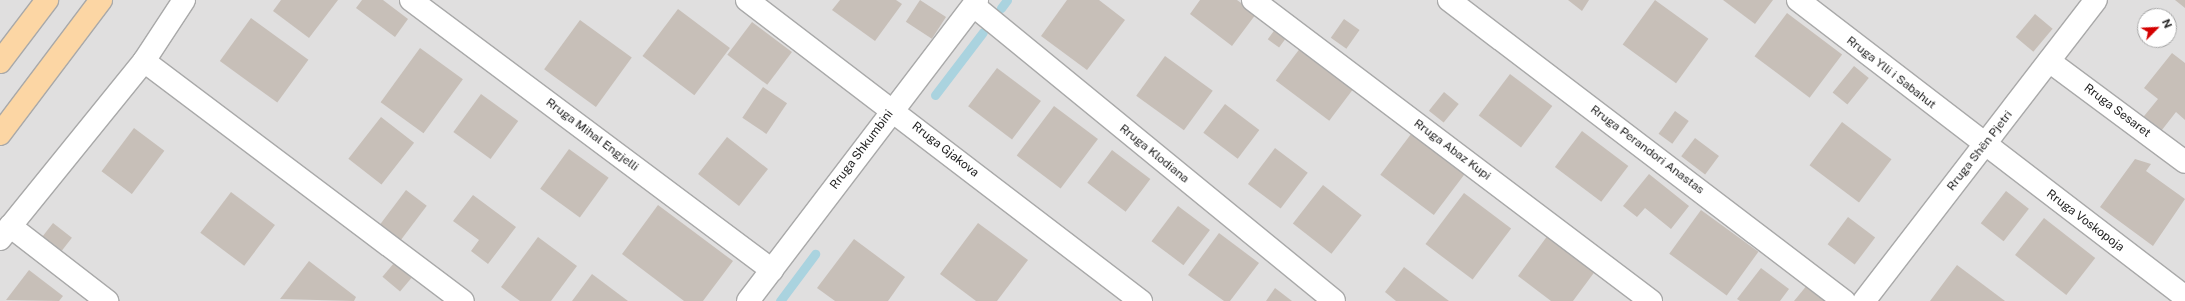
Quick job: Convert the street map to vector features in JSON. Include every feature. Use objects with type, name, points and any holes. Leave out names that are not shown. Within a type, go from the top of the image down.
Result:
[{"type":"main road","points":[[0,62],[47,0]]},
{"type":"main road","points":[[0,134],[101,0]]},
{"type":"street","points":[[107,301],[5,232],[144,61],[184,0]]},
{"type":"street","name":"Rruga Mihal Engjelli","points":[[411,0],[772,270]]},
{"type":"street","name":"Rruga Gjakova","points":[[747,0],[893,110],[1141,301]]},
{"type":"street","name":"Rruga Abaz Kupi","points":[[1253,0],[1651,301]]},
{"type":"street","name":"Rruga Perandori Anastas","points":[[1449,0],[1844,301]]},
{"type":"street","name":"Rruga Ylli i Sabahut","points":[[1798,0],[1985,145]]},
{"type":"street","name":"Rruga Shën Pjetri","points":[[1864,301],[2096,0]]},
{"type":"street","name":"Rruga Shkumbini","points":[[748,301],[976,3]]},
{"type":"street","name":"Rruga Klodiana","points":[[976,3],[1334,301]]},
{"type":"street","points":[[144,61],[463,301]]},
{"type":"street","name":"Rruga Sesaret","points":[[2049,61],[2185,162]]},
{"type":"street","name":"Rruga Voskopoja","points":[[1985,145],[2185,297]]},
{"type":"shaded area","points":[[0,0],[2185,0],[2185,301],[0,301]]},
{"type":"building","points":[[281,0],[338,0],[309,38],[273,11]]},
{"type":"building","points":[[362,0],[383,0],[408,19],[395,37],[356,8]]},
{"type":"building","points":[[840,0],[896,0],[902,4],[875,41],[832,10]]},
{"type":"building","points":[[920,0],[946,17],[932,39],[906,22]]},
{"type":"building","points":[[1067,0],[1099,0],[1125,20],[1087,70],[1041,36]]},
{"type":"building","points":[[1200,0],[1237,0],[1256,14],[1232,46],[1190,14]]},
{"type":"building","points":[[1568,0],[1589,0],[1582,11]]},
{"type":"building","points":[[1655,0],[1708,39],[1676,83],[1623,44]]},
{"type":"building","points":[[1723,0],[1773,0],[1755,24]]},
{"type":"building","points":[[2175,0],[2185,0],[2185,8]]},
{"type":"building","points":[[678,9],[730,48],[694,95],[642,56]]},
{"type":"building","points":[[1787,13],[1842,55],[1810,98],[1755,56]]},
{"type":"building","points":[[2035,14],[2053,29],[2033,52],[2016,37]]},
{"type":"building","points":[[251,18],[308,60],[277,103],[220,61]]},
{"type":"building","points":[[1344,19],[1360,30],[1346,49],[1331,38]]},
{"type":"building","points":[[580,20],[632,58],[596,107],[544,69]]},
{"type":"building","points":[[752,22],[792,52],[767,85],[727,55]]},
{"type":"building","points":[[1276,28],[1287,36],[1279,48],[1268,39]]},
{"type":"building","points":[[1301,47],[1355,87],[1329,121],[1276,81]]},
{"type":"building","points":[[420,48],[463,79],[423,133],[381,102]]},
{"type":"building","points":[[2172,53],[2185,63],[2185,120],[2176,112],[2158,135],[2140,121],[2158,99],[2144,88]]},
{"type":"building","points":[[1165,56],[1213,91],[1184,130],[1136,96]]},
{"type":"building","points":[[1854,66],[1869,78],[1847,104],[1833,92]]},
{"type":"building","points":[[997,68],[1041,101],[1012,139],[968,106]]},
{"type":"building","points":[[1510,74],[1552,106],[1521,147],[1479,116]]},
{"type":"building","points":[[763,87],[787,103],[766,134],[742,118]]},
{"type":"building","points":[[1444,92],[1459,104],[1444,123],[1429,111]]},
{"type":"building","points":[[481,94],[518,121],[491,159],[453,132]]},
{"type":"building","points":[[1225,104],[1259,130],[1238,159],[1203,133]]},
{"type":"building","points":[[1054,106],[1098,139],[1061,189],[1017,156]]},
{"type":"building","points":[[1675,111],[1689,121],[1672,144],[1659,134]]},
{"type":"building","points":[[381,117],[414,143],[381,185],[348,159]]},
{"type":"building","points":[[1842,122],[1892,159],[1859,202],[1810,165]]},
{"type":"building","points":[[134,128],[164,151],[132,194],[102,171]]},
{"type":"building","points":[[1582,131],[1628,166],[1601,202],[1555,167]]},
{"type":"building","points":[[1411,134],[1465,174],[1434,215],[1380,175]]},
{"type":"building","points":[[727,137],[768,169],[739,206],[698,174]]},
{"type":"building","points":[[1695,138],[1719,156],[1705,174],[1681,156]]},
{"type":"building","points":[[1275,148],[1308,173],[1281,209],[1248,184]]},
{"type":"building","points":[[569,149],[609,178],[580,217],[540,189]]},
{"type":"building","points":[[1112,150],[1150,179],[1126,212],[1087,183]]},
{"type":"building","points":[[2135,159],[2151,164],[2146,171],[2185,199],[2153,246],[2100,207]]},
{"type":"building","points":[[1649,174],[1689,206],[1671,229],[1645,208],[1637,217],[1623,206]]},
{"type":"building","points":[[1323,185],[1362,215],[1331,254],[1293,224]]},
{"type":"building","points":[[406,190],[427,206],[397,245],[377,229]]},
{"type":"building","points":[[2006,191],[2029,209],[2004,241],[1981,223]]},
{"type":"building","points":[[231,192],[275,225],[244,266],[200,233]]},
{"type":"building","points":[[1464,193],[1511,229],[1473,280],[1425,244]]},
{"type":"building","points":[[473,195],[516,227],[488,264],[471,251],[479,240],[453,221]]},
{"type":"building","points":[[658,205],[733,261],[703,301],[684,301],[622,254]]},
{"type":"building","points":[[1178,206],[1210,230],[1183,265],[1152,241]]},
{"type":"building","points":[[1701,210],[1758,252],[1727,295],[1669,254]]},
{"type":"building","points":[[1848,217],[1875,237],[1855,265],[1828,244]]},
{"type":"building","points":[[2044,218],[2095,258],[2066,295],[2015,255]]},
{"type":"building","points":[[53,223],[72,238],[61,252],[42,237]]},
{"type":"building","points":[[978,223],[1028,260],[997,301],[976,301],[940,274]]},
{"type":"building","points":[[1219,233],[1259,263],[1230,301],[1224,301],[1188,275]]},
{"type":"building","points":[[1548,235],[1596,270],[1573,301],[1551,301],[1518,276]]},
{"type":"building","points":[[538,237],[577,266],[551,301],[520,301],[501,287]]},
{"type":"building","points":[[854,239],[905,277],[888,301],[835,301],[817,288]]},
{"type":"building","points":[[309,261],[356,297],[354,301],[280,299]]},
{"type":"building","points":[[394,263],[412,278],[400,292],[382,277]]},
{"type":"building","points":[[1957,265],[2005,301],[1930,301]]},
{"type":"building","points":[[1404,267],[1449,301],[1396,301],[1385,292]]},
{"type":"building","points":[[1761,268],[1789,289],[1780,301],[1740,301],[1737,299]]},
{"type":"building","points":[[29,270],[63,296],[59,301],[6,300]]},
{"type":"building","points":[[592,274],[628,301],[572,301]]},
{"type":"building","points":[[1808,284],[1829,301],[1794,301]]},
{"type":"building","points":[[1275,288],[1292,301],[1266,301]]},
{"type":"waterway","points":[[1001,8],[1007,0]]},
{"type":"waterway","points":[[935,95],[983,32]]},
{"type":"waterway","points":[[780,301],[815,254]]}]
